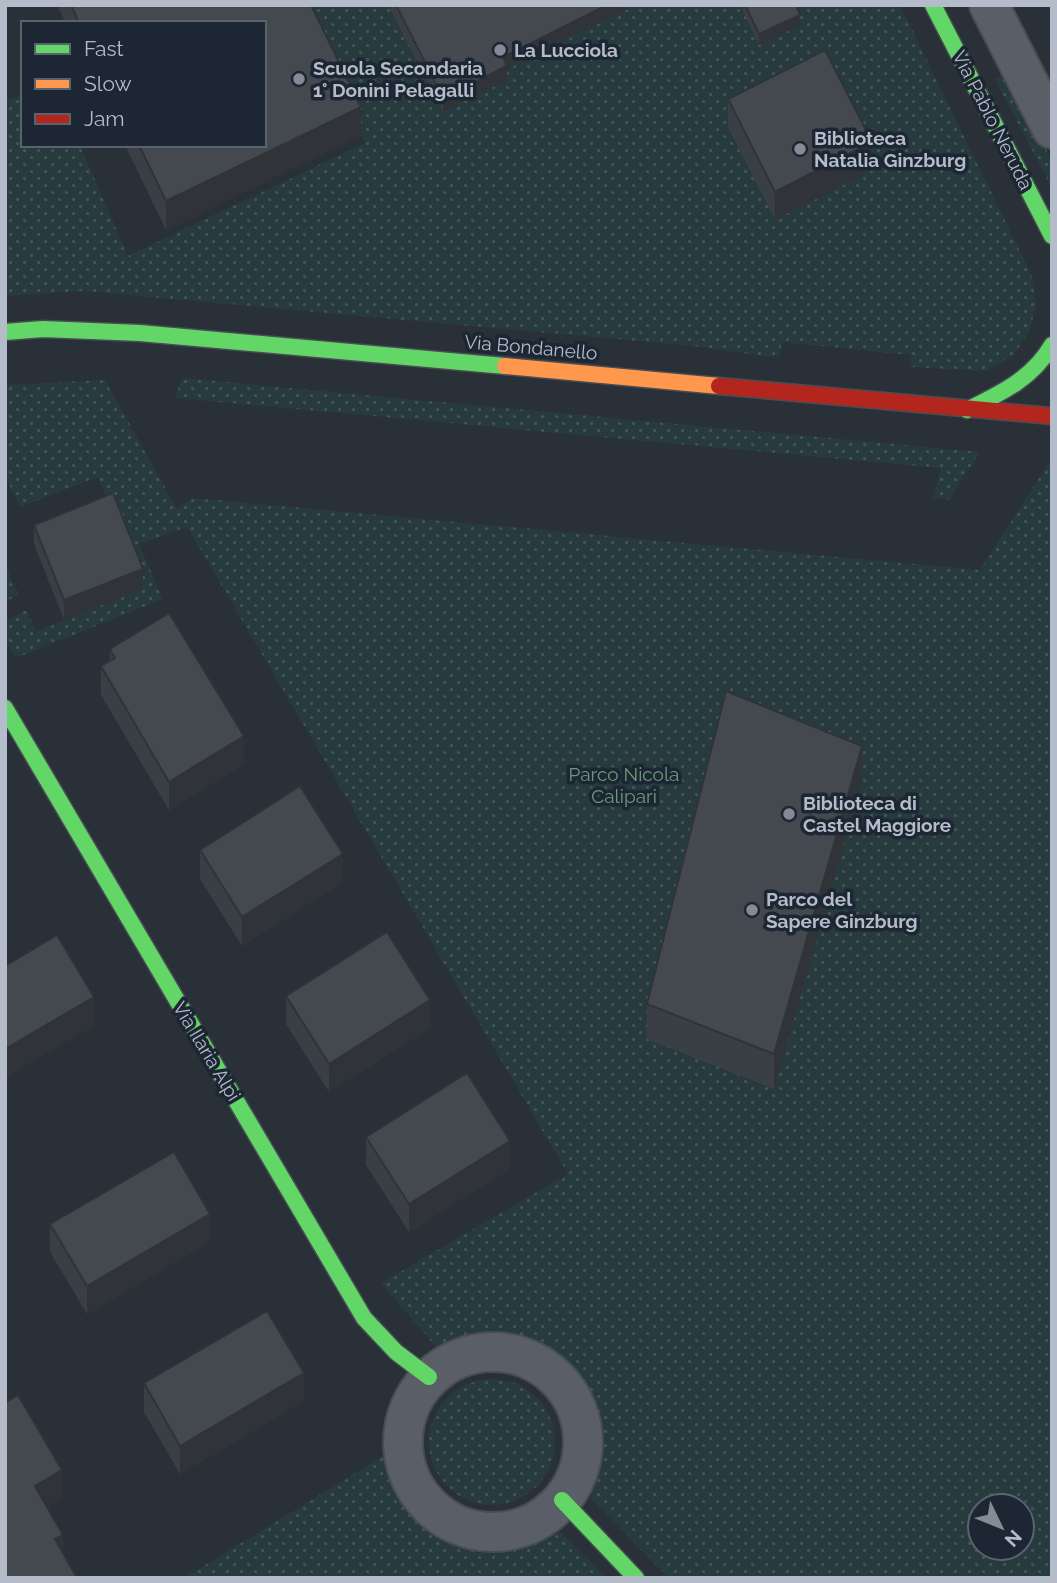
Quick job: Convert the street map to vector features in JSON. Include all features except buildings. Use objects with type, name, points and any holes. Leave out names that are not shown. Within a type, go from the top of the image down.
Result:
[{"type":"street","name":"Via Pablo Neruda","points":[[933,5],[1052,236]]},
{"type":"street","points":[[989,5],[1052,129]]},
{"type":"street","points":[[964,65],[1007,41]]},
{"type":"street","name":"Via Bondanello","points":[[5,332],[43,329],[140,333],[1052,416]]},
{"type":"street","points":[[967,410],[1014,387],[1044,362],[1052,345]]},
{"type":"street","name":"Via Ilaria Alpi","points":[[5,708],[364,1318],[396,1352],[429,1377]]},
{"type":"street","points":[[489,1351],[522,1356],[551,1372],[570,1394],[581,1420],[583,1448],[577,1475],[562,1500],[541,1518],[515,1530],[487,1532],[460,1526],[435,1512],[418,1494],[407,1471],[402,1447],[405,1422],[414,1398],[429,1377],[457,1359],[489,1351]]},
{"type":"street","points":[[562,1500],[636,1578]]},
{"type":"green space","points":[[297,5],[900,5],[1032,276],[1036,303],[1030,331],[1014,354],[987,371],[911,367],[910,355],[782,342],[779,358],[694,346],[83,291],[5,296],[5,101],[21,96],[21,147],[81,147],[128,256],[365,143]]},
{"type":"green space","points":[[1005,74],[1052,161],[1052,188],[995,79]]},
{"type":"green space","points":[[182,378],[980,452],[949,500],[933,498],[941,468],[175,398]]},
{"type":"green space","name":"Parco Nicola Calipari","points":[[105,380],[177,509],[193,498],[980,570],[1052,458],[1052,1578],[669,1578],[585,1493],[601,1448],[592,1406],[573,1373],[540,1347],[488,1333],[436,1347],[381,1283],[568,1174],[187,527],[139,544],[163,599],[16,658],[5,639],[5,622],[26,610],[36,631],[143,589],[98,477],[20,507],[5,476],[5,385]]},
{"type":"green space","points":[[5,563],[18,595],[5,602]]},
{"type":"green space","points":[[492,1379],[516,1384],[536,1398],[550,1418],[555,1442],[550,1466],[536,1486],[516,1500],[492,1505],[468,1500],[448,1486],[434,1466],[429,1442],[434,1418],[448,1398],[468,1384]]},
{"type":"green space","points":[[390,1452],[394,1476],[407,1505],[443,1536],[472,1545],[501,1546],[535,1539],[553,1525],[607,1578],[184,1578]]},
{"type":"traffic: fast","points":[[933,5],[1052,236]]},
{"type":"traffic: fast","points":[[5,332],[43,329],[140,333],[505,366]]},
{"type":"traffic: fast","points":[[967,410],[1004,391],[1025,376],[1052,345]]},
{"type":"traffic: fast","points":[[5,708],[364,1318],[396,1352],[429,1377]]},
{"type":"traffic: fast","points":[[562,1500],[636,1578]]},
{"type":"traffic: slow","points":[[505,366],[719,386]]},
{"type":"traffic: jam","points":[[719,386],[1052,416]]},
{"type":"place","name":"La Lucciola","points":[[500,50]]},
{"type":"place","name":"Scuola Secondaria 1° Donini Pelagalli","points":[[299,79]]},
{"type":"place","name":"Biblioteca Natalia Ginzburg","points":[[800,149]]},
{"type":"place","name":"Biblioteca di Castel Maggiore","points":[[789,814]]},
{"type":"place","name":"Parco del Sapere Ginzburg","points":[[752,910]]}]
